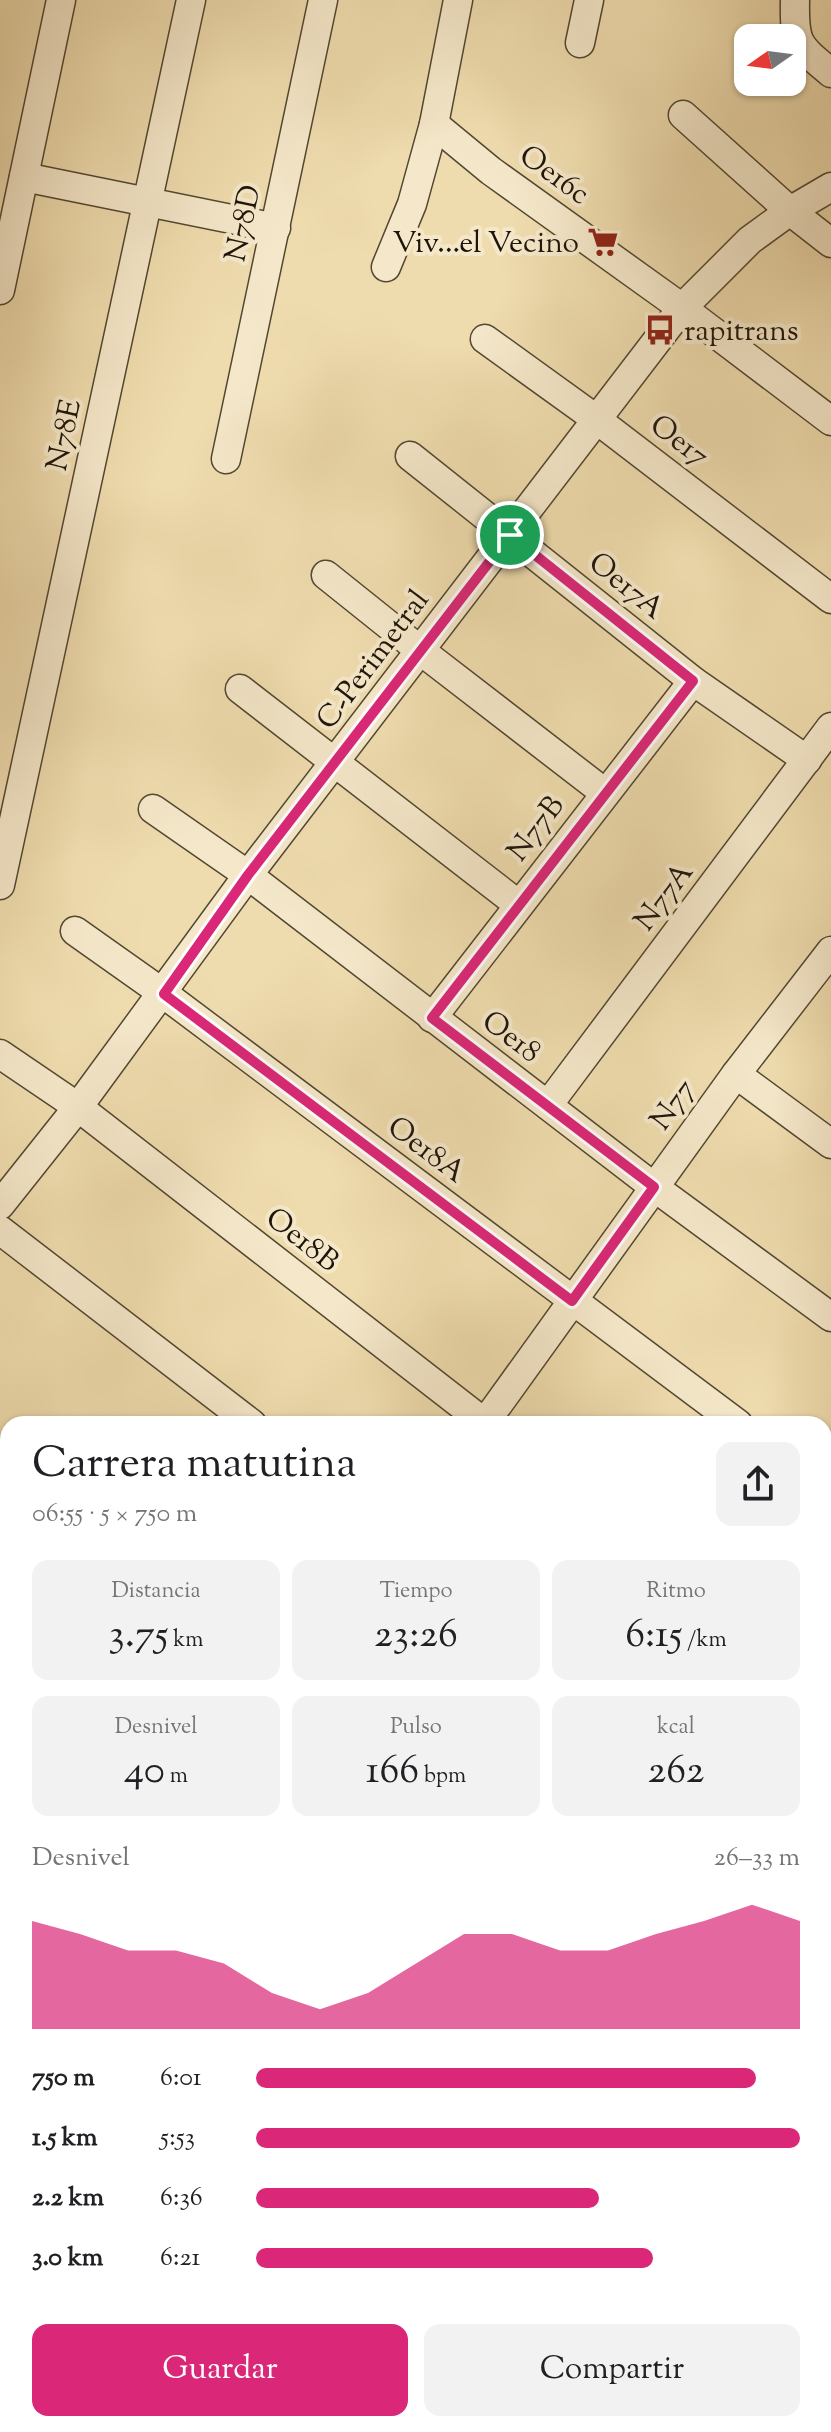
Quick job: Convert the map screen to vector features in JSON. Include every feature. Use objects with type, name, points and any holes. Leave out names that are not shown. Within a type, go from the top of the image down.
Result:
[{"type":"street","points":[[0,290],[61,0]]},
{"type":"street","name":"N78E","points":[[0,885],[191,0]]},
{"type":"street","name":"N78D","points":[[226,459],[323,0]]},
{"type":"street","points":[[386,267],[412,204],[434,124],[458,0]]},
{"type":"street","points":[[580,43],[589,0]]},
{"type":"street","points":[[795,0],[796,38],[804,51],[831,73]]},
{"type":"street","points":[[683,115],[790,211],[831,243]]},
{"type":"street","name":"Oe16c","points":[[434,124],[491,171],[682,308],[831,421]]},
{"type":"street","points":[[24,177],[276,228]]},
{"type":"street","name":"C-Perimetral","points":[[0,1205],[164,994],[248,875],[682,308],[750,240],[831,187]]},
{"type":"street","name":"Oe17","points":[[485,339],[596,419],[831,599]]},
{"type":"street","name":"Oe17A","points":[[410,456],[693,681],[807,760]]},
{"type":"street","points":[[326,575],[605,793]]},
{"type":"street","name":"N77B","points":[[432,1018],[693,681]]},
{"type":"street","points":[[240,689],[519,905]]},
{"type":"street","name":"N77A","points":[[548,1105],[831,727]]},
{"type":"street","name":"Oe18","points":[[153,809],[248,875],[654,1187],[831,1317]]},
{"type":"street","name":"Oe18A","points":[[75,931],[164,994],[727,1416]]},
{"type":"street","name":"N77","points":[[491,1416],[736,1074],[828,960]]},
{"type":"street","points":[[0,1054],[78,1107]]},
{"type":"street","points":[[736,1074],[831,1144]]},
{"type":"street","name":"Oe18B","points":[[78,1107],[475,1416]]},
{"type":"street","points":[[2,1232],[242,1416]]},
{"type":"place","name":"Viv...el Vecino","points":[[603,242]]},
{"type":"place","name":"rapitrans","points":[[660,330]]},
{"type":"route","points":[[510,535],[693,681],[432,1018],[654,1187],[572,1301],[164,994],[248,875],[510,535]]}]
